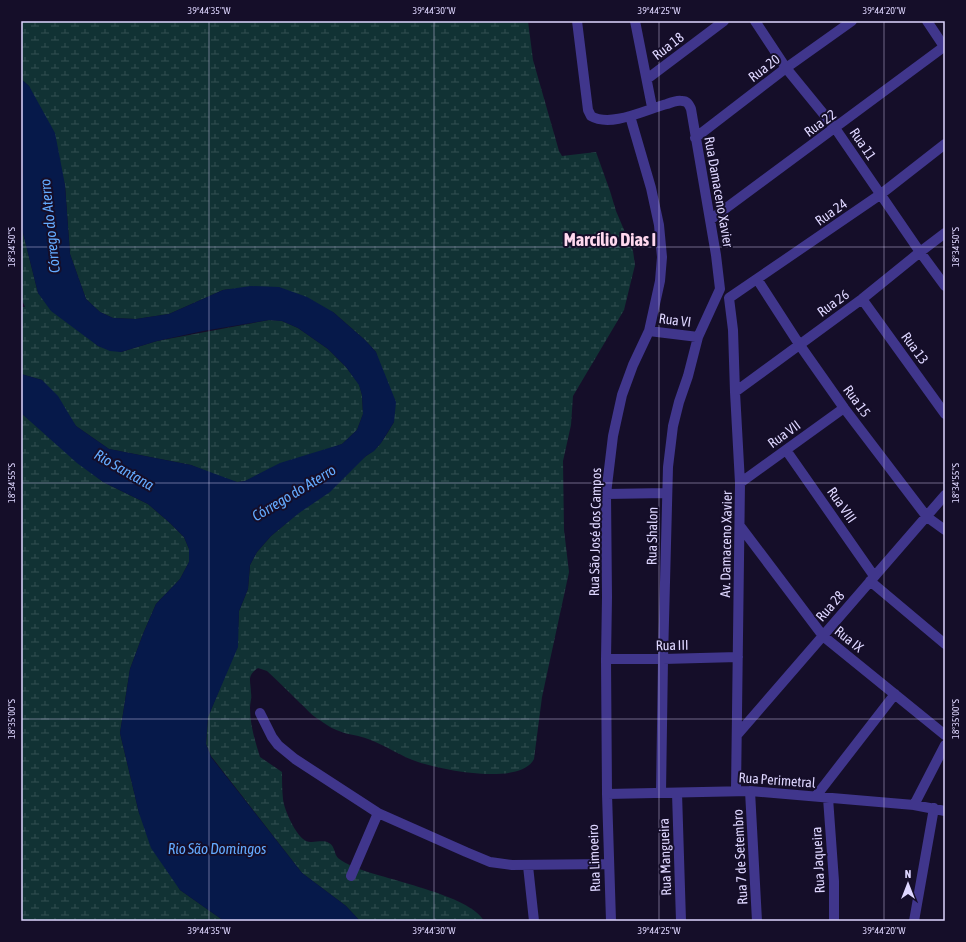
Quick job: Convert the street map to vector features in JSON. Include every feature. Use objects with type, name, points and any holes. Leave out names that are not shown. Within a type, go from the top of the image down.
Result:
[{"type":"street","points":[[577,21],[588,110],[591,116],[609,120],[630,116],[652,107],[635,21]]},
{"type":"street","name":"Rua 18","points":[[647,79],[724,21]]},
{"type":"street","name":"Rua 11","points":[[755,21],[786,68],[836,128],[920,252],[945,286]]},
{"type":"street","name":"Rua 20","points":[[695,138],[786,68],[852,21]]},
{"type":"street","points":[[927,21],[945,47]]},
{"type":"street","name":"Rua 22","points":[[710,220],[945,47]]},
{"type":"street","name":"Rua Damaceno Xavier","points":[[652,107],[683,100],[688,103],[691,109],[720,289]]},
{"type":"street","name":"Rua São José dos Campos","points":[[607,794],[606,659],[608,597],[606,494],[613,436],[622,395],[633,366],[649,332],[660,281],[662,257],[651,188],[630,116]]},
{"type":"street","name":"Rua 24","points":[[729,298],[880,194],[945,144]]},
{"type":"street","name":"Rua 26","points":[[735,392],[862,299],[945,233]]},
{"type":"street","name":"Rua 15","points":[[757,280],[799,344],[844,408],[927,516],[945,530]]},
{"type":"street","points":[[720,289],[729,298]]},
{"type":"street","name":"Rua Shalon","points":[[661,793],[667,493],[673,426],[698,337],[720,289]]},
{"type":"street","name":"Av. Damaceno Xavier","points":[[729,298],[733,330],[740,483],[736,790]]},
{"type":"street","name":"Rua 13","points":[[862,299],[945,414]]},
{"type":"street","name":"Rua VI","points":[[649,332],[698,337]]},
{"type":"street","name":"Rua VII","points":[[740,483],[844,408]]},
{"type":"street","name":"Rua VIII","points":[[786,450],[872,579],[945,644]]},
{"type":"street","points":[[606,494],[667,493]]},
{"type":"street","name":"Rua 28","points":[[737,735],[945,495]]},
{"type":"street","name":"Rua IX","points":[[740,526],[823,636],[945,735]]},
{"type":"street","name":"Rua III","points":[[606,659],[738,657]]},
{"type":"street","points":[[816,796],[895,694]]},
{"type":"street","points":[[260,713],[272,737],[278,745],[378,813],[490,862],[528,866],[608,864]]},
{"type":"street","points":[[914,805],[945,745]]},
{"type":"street","name":"Rua Perimetral","points":[[607,794],[678,793],[736,790],[914,805],[945,811]]},
{"type":"street","name":"Rua 7 de Setembro","points":[[750,791],[757,921]]},
{"type":"street","name":"Rua Mangueira","points":[[678,793],[681,921]]},
{"type":"street","name":"Rua Limoeiro","points":[[607,794],[608,864],[611,921]]},
{"type":"street","name":"Rua Jaqueira","points":[[828,798],[834,880],[834,921]]},
{"type":"street","points":[[914,921],[934,808]]},
{"type":"street","points":[[351,876],[378,813]]},
{"type":"street","points":[[528,866],[534,921]]},
{"type":"green space","points":[[21,21],[528,21],[533,60],[559,151],[562,156],[596,152],[616,211],[633,251],[635,265],[624,310],[573,396],[571,425],[563,461],[564,530],[569,572],[542,697],[534,759],[526,767],[513,772],[497,774],[462,772],[429,765],[412,760],[368,739],[336,730],[313,716],[267,671],[258,668],[254,671],[250,679],[251,721],[260,757],[282,772],[284,804],[291,822],[298,834],[309,842],[323,841],[331,844],[338,858],[354,867],[425,889],[462,903],[476,912],[484,921],[360,921],[346,906],[302,873],[211,756],[206,744],[208,717],[237,647],[239,611],[248,589],[250,565],[257,552],[271,536],[371,453],[382,441],[394,422],[376,352],[365,340],[333,312],[230,289],[223,290],[169,314],[136,319],[113,318],[100,312],[86,299],[70,254],[65,185],[29,86],[21,79]]},
{"type":"green space","points":[[21,225],[38,293],[98,346],[121,352],[157,341],[269,320],[282,321],[298,328],[328,349],[346,367],[359,384],[362,395],[363,414],[357,430],[342,444],[245,481],[238,482],[230,481],[191,465],[109,449],[76,426],[42,380],[21,374],[21,307],[25,307],[21,298]]},
{"type":"green space","points":[[21,413],[103,482],[148,504],[184,537],[189,549],[189,562],[180,579],[156,604],[143,634],[130,669],[120,733],[139,813],[180,890],[224,921],[21,921]]},
{"type":"water","name":"Rio São Domingos","points":[[21,79],[29,86],[55,133],[65,185],[70,254],[86,299],[100,312],[113,318],[136,319],[169,314],[223,290],[251,286],[279,287],[307,297],[333,312],[365,340],[376,352],[396,402],[394,422],[381,443],[374,451],[366,456],[330,492],[299,513],[271,536],[257,552],[250,565],[248,589],[239,611],[238,647],[208,717],[206,744],[211,757],[302,873],[346,906],[360,921],[224,921],[180,890],[151,848],[139,813],[120,733],[130,669],[143,634],[156,604],[180,579],[189,562],[189,549],[184,537],[148,504],[103,482],[77,463],[21,413],[21,374],[42,380],[58,396],[76,426],[109,449],[191,465],[237,482],[245,481],[280,463],[342,444],[357,430],[363,414],[362,395],[359,385],[346,367],[328,349],[298,328],[282,321],[269,320],[203,331],[157,341],[121,352],[110,351],[98,346],[51,311],[38,293],[21,225],[21,188],[23,171],[21,154]]},
{"type":"district","name":"Marcílio Dias I","points":[[610,240]]},
{"type":"water label","name":"Córrego do Aterro","points":[[50,226]]},
{"type":"water label","name":"Rio Santana","points":[[124,470]]},
{"type":"water label","name":"Córrego do Aterro","points":[[294,493]]}]
